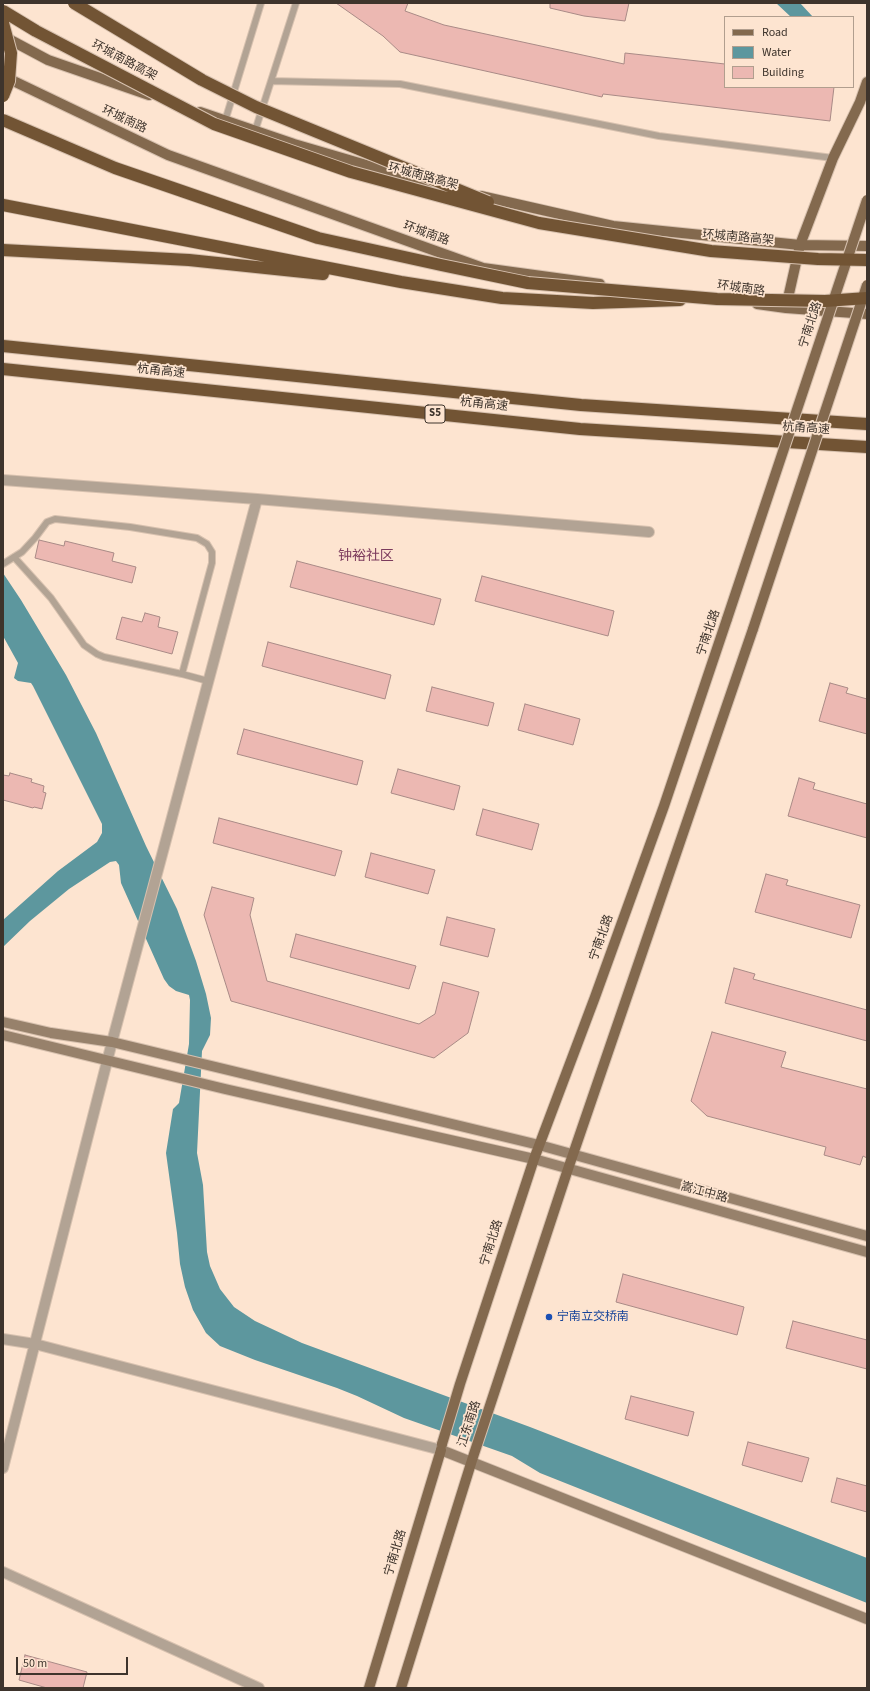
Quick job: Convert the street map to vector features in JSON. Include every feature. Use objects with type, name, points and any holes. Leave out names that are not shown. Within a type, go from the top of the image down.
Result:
[{"type":"highway","points":[[74,3],[202,80],[256,107],[539,223]]},
{"type":"highway","name":"环城南路高架","points":[[3,11],[36,31],[214,124],[351,172],[539,223],[711,251],[818,259],[867,260]]},
{"type":"highway","points":[[3,23],[11,53],[8,81],[3,96]]},
{"type":"highway","points":[[3,120],[115,168],[318,238],[528,283],[717,299]]},
{"type":"highway","points":[[3,205],[401,282],[502,298],[593,303],[717,299],[825,301],[867,298]]},
{"type":"highway","points":[[3,250],[189,260],[401,282]]},
{"type":"highway","name":"杭甬高速","points":[[3,346],[581,405],[867,424]]},
{"type":"highway","name":"杭甬高速","points":[[3,369],[580,429],[867,447]]},
{"type":"main road","points":[[3,36],[48,60],[294,144],[444,188],[613,226],[800,245],[867,246]]},
{"type":"main road","name":"环城南路","points":[[3,76],[168,155],[483,268],[786,308],[867,314]]},
{"type":"main road","points":[[786,308],[800,245],[833,158],[860,102],[867,82]]},
{"type":"main road","name":"宁南北路","points":[[369,1688],[460,1384],[534,1159],[664,806],[867,200]]},
{"type":"main road","points":[[568,1169],[753,629],[867,285]]},
{"type":"main road","name":"江东南路","points":[[472,1460],[568,1169]]},
{"type":"main road","points":[[401,1688],[472,1460]]},
{"type":"street","points":[[3,480],[257,498],[649,532]]},
{"type":"street","points":[[3,1468],[112,1042],[257,498]]},
{"type":"street","name":"嵩江中路","points":[[3,1022],[51,1033],[112,1042],[539,1145],[867,1236]]},
{"type":"street","name":"嵩江中路","points":[[3,1035],[225,1089],[534,1159],[867,1252]]},
{"type":"street","points":[[3,1339],[35,1344],[441,1447],[867,1619]]},
{"type":"street","points":[[3,1572],[259,1688]]},
{"type":"lane","points":[[225,121],[262,3]]},
{"type":"lane","points":[[255,131],[296,3]]},
{"type":"lane","points":[[271,80],[400,84],[659,136],[833,158]]},
{"type":"lane","points":[[3,564],[22,552],[47,522],[55,519],[130,527],[197,538],[207,544],[212,552],[212,563],[182,674]]},
{"type":"lane","points":[[14,557],[51,598],[84,645],[97,654],[208,681]]},
{"type":"water","points":[[776,3],[800,3],[812,16],[790,16]]},
{"type":"water","points":[[3,573],[66,675],[96,733],[146,846],[177,909],[196,961],[206,994],[211,1018],[210,1035],[202,1051],[197,1153],[203,1185],[207,1252],[210,1266],[220,1289],[234,1307],[255,1321],[302,1343],[530,1427],[867,1558],[867,1603],[540,1473],[512,1456],[404,1418],[337,1388],[255,1360],[220,1346],[206,1333],[193,1310],[185,1287],[180,1264],[166,1153],[173,1109],[179,1103],[189,1044],[189,995],[176,991],[169,986],[164,979],[121,883],[119,865],[116,861],[110,862],[69,889],[30,921],[3,947],[3,920],[58,871],[97,842],[102,833],[102,824],[33,686],[31,683],[18,681],[14,678],[18,663],[3,636]]},
{"type":"building","points":[[336,3],[408,3],[405,11],[444,25],[624,64],[625,53],[724,64],[724,88],[834,88],[830,121],[603,94],[602,97],[400,52],[383,36]]},
{"type":"building","points":[[550,3],[629,3],[625,21],[584,16],[550,8]]},
{"type":"building","points":[[39,540],[64,546],[65,541],[114,553],[112,561],[136,567],[132,583],[35,558]]},
{"type":"building","points":[[297,561],[441,599],[434,625],[290,587]]},
{"type":"building","points":[[482,576],[614,611],[608,636],[475,601]]},
{"type":"building","points":[[145,613],[160,617],[158,627],[178,632],[172,654],[116,639],[122,617],[142,622]]},
{"type":"building","points":[[268,642],[391,675],[385,699],[262,666]]},
{"type":"building","points":[[830,683],[848,688],[846,693],[867,699],[867,734],[819,721]]},
{"type":"building","points":[[432,687],[494,703],[488,726],[426,711]]},
{"type":"building","points":[[525,704],[580,719],[573,745],[518,730]]},
{"type":"building","points":[[244,729],[363,761],[357,785],[237,754]]},
{"type":"building","points":[[398,769],[460,786],[454,810],[391,793]]},
{"type":"building","points":[[10,773],[32,779],[31,782],[44,786],[43,792],[46,793],[42,809],[3,800],[3,775],[9,776]]},
{"type":"building","points":[[799,778],[815,783],[813,789],[867,804],[867,838],[788,816]]},
{"type":"building","points":[[483,809],[539,824],[532,850],[476,835]]},
{"type":"building","points":[[219,818],[342,851],[335,876],[213,843]]},
{"type":"building","points":[[371,853],[435,870],[428,894],[365,877]]},
{"type":"building","points":[[766,874],[788,880],[786,885],[860,905],[851,938],[755,912]]},
{"type":"building","points":[[212,887],[254,898],[250,915],[267,981],[419,1024],[435,1014],[443,982],[479,992],[468,1033],[434,1058],[231,1001],[204,915]]},
{"type":"building","points":[[447,917],[495,929],[488,957],[440,945]]},
{"type":"building","points":[[296,934],[416,966],[409,989],[290,957]]},
{"type":"building","points":[[734,968],[755,974],[753,979],[867,1010],[867,1041],[725,1003]]},
{"type":"building","points":[[712,1032],[786,1052],[781,1067],[867,1089],[867,1158],[863,1156],[860,1165],[824,1155],[826,1147],[707,1116],[691,1101]]},
{"type":"building","points":[[623,1274],[744,1307],[737,1335],[616,1302]]},
{"type":"building","points":[[793,1321],[867,1340],[867,1369],[786,1348]]},
{"type":"building","points":[[631,1396],[694,1412],[688,1436],[625,1419]]},
{"type":"building","points":[[748,1442],[809,1458],[802,1482],[742,1465]]},
{"type":"building","points":[[837,1478],[867,1486],[867,1512],[831,1502]]},
{"type":"building","points":[[25,1655],[87,1672],[83,1688],[47,1688],[19,1680]]},
{"type":"place","name":"宁南立交桥南","points":[[549,1317]]},
{"type":"district","name":"钟裕社区","points":[[366,557]]}]
